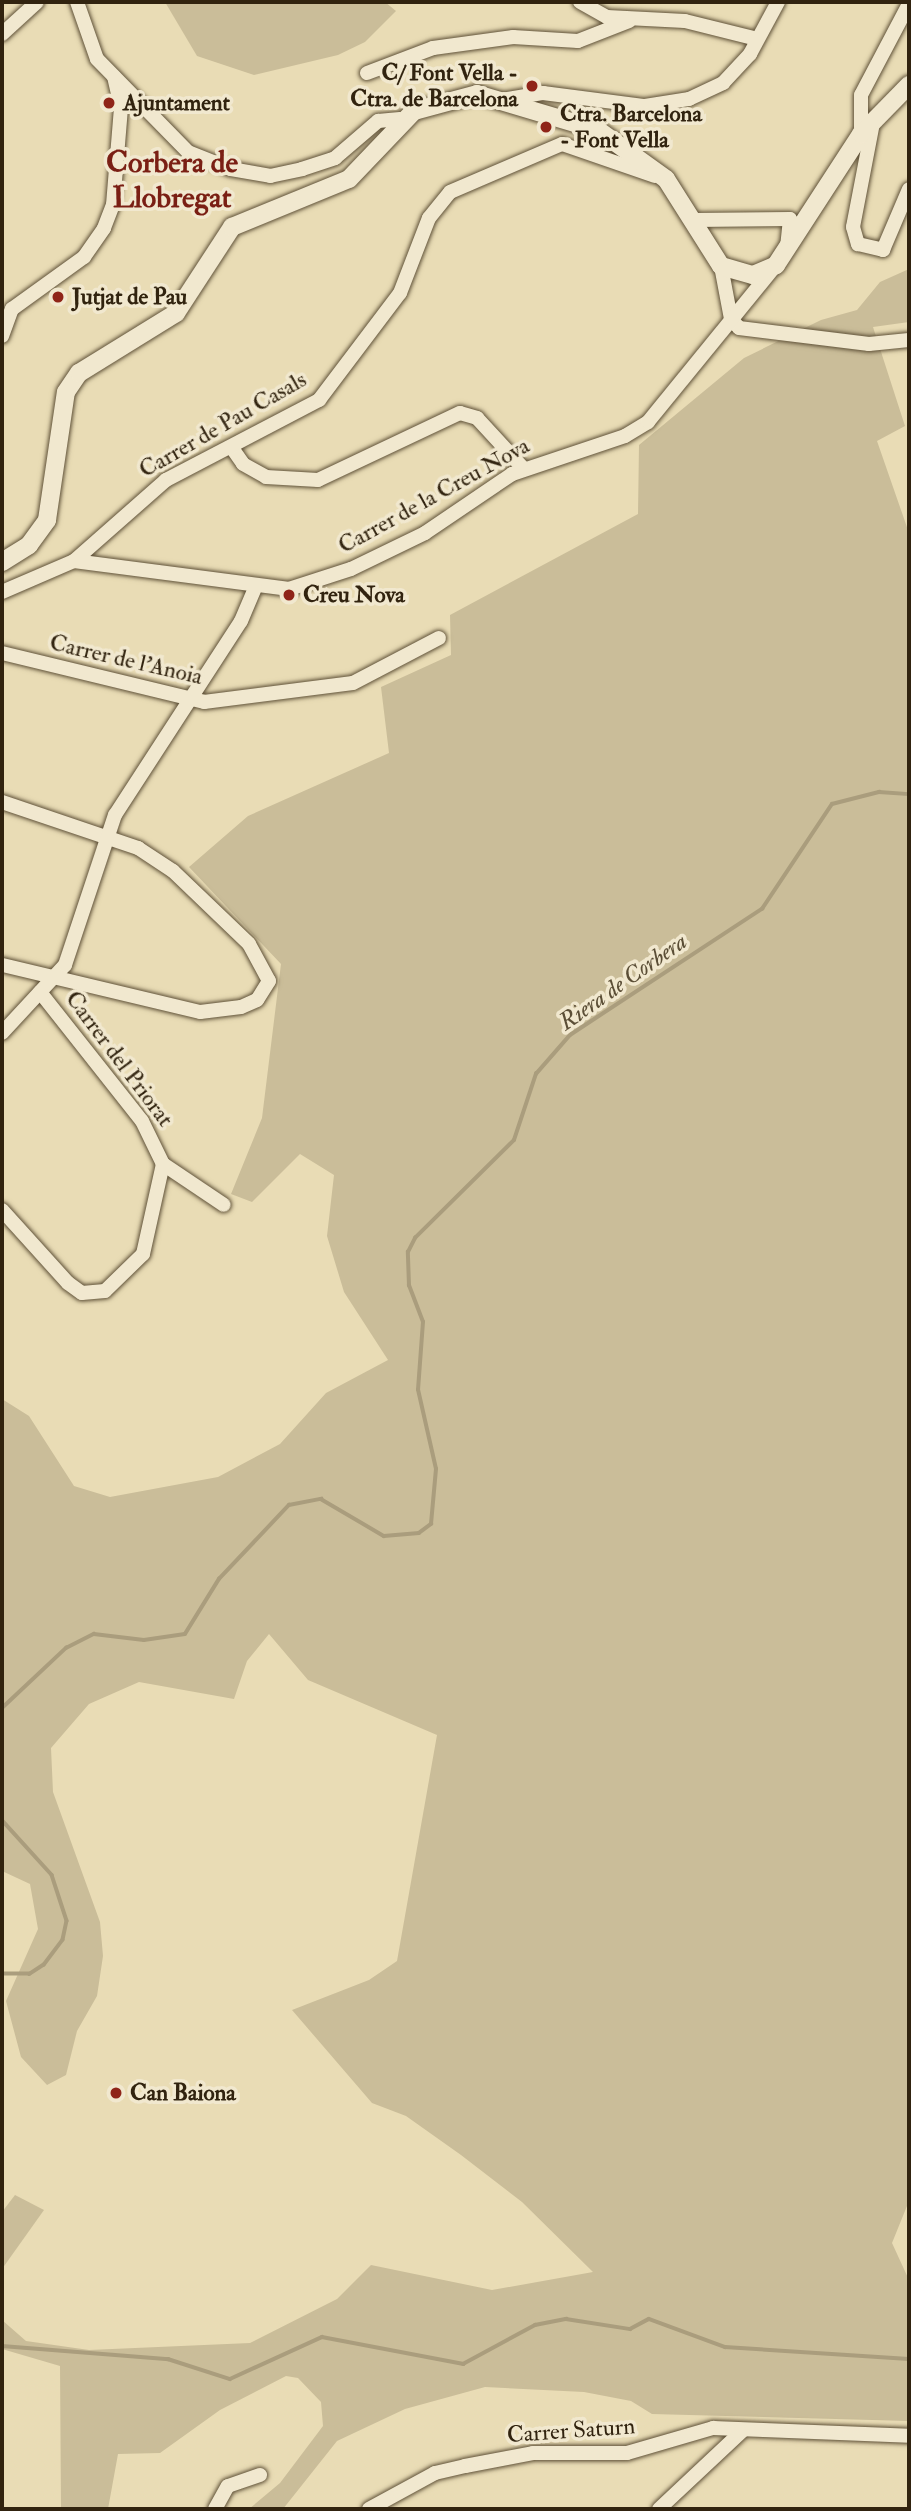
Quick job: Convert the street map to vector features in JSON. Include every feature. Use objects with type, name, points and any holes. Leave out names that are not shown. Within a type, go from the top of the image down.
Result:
[{"type":"street","points":[[2,34],[37,2]]},
{"type":"street","points":[[76,2],[97,59],[145,104],[188,152],[270,176],[335,158],[363,129],[400,119],[455,96],[546,103],[645,106],[689,99],[723,83],[757,38],[778,2]]},
{"type":"street","points":[[580,2],[629,21],[685,21],[757,38]]},
{"type":"street","points":[[909,4],[861,95],[867,129],[853,227],[858,244],[883,250],[909,189]]},
{"type":"street","points":[[367,73],[433,48],[513,37],[578,41],[629,21]]},
{"type":"street","points":[[2,337],[12,309],[84,257],[104,228],[113,205],[121,107],[114,77]]},
{"type":"street","points":[[721,266],[753,275],[776,265],[867,129],[909,85]]},
{"type":"street","points":[[546,103],[598,130],[666,179],[721,266],[731,319],[747,331],[869,344],[909,340]]},
{"type":"street","points":[[121,107],[145,104]]},
{"type":"street","points":[[2,562],[29,545],[47,520],[66,392],[79,373],[176,313],[237,224],[335,188],[365,165],[400,119]]},
{"type":"street","points":[[363,129],[380,144]]},
{"type":"street","name":"Carrer de Pau Casals","points":[[74,561],[150,491],[304,410],[335,383],[400,293],[429,218],[450,192],[562,144],[666,179]]},
{"type":"street","points":[[694,220],[790,219],[787,250]]},
{"type":"street","name":"Carrer de la Creu Nova","points":[[2,592],[74,561],[99,560],[255,588],[301,587],[377,558],[523,468],[606,443],[648,422],[776,265]]},
{"type":"street","points":[[232,448],[243,464],[266,477],[318,480],[460,413],[477,418],[523,468]]},
{"type":"street","points":[[2,1033],[52,981],[74,945],[106,838],[185,701],[241,621],[255,588]]},
{"type":"street","name":"Carrer de l'Anoia","points":[[2,653],[185,701],[271,698],[353,683],[439,638]]},
{"type":"street","points":[[2,802],[106,838],[164,865],[209,904],[263,961],[267,989],[241,1007],[200,1012],[52,981],[2,965]]},
{"type":"street","name":"Carrer del Priorat","points":[[40,992],[142,1121],[163,1164],[224,1205]]},
{"type":"street","points":[[2,1210],[68,1283],[82,1293],[105,1291],[143,1254],[163,1164]]},
{"type":"street","points":[[659,2509],[743,2430]]},
{"type":"street","name":"Carrer Saturn","points":[[369,2509],[435,2473],[533,2453],[627,2453],[693,2432],[743,2430],[909,2436]]},
{"type":"street","points":[[215,2509],[228,2486],[260,2475]]},
{"type":"shaded area","points":[[165,2],[385,2],[396,11],[365,42],[338,55],[254,75],[197,56]]},
{"type":"shaded area","points":[[909,269],[909,322],[873,327],[905,426],[877,441],[909,533],[909,2201],[892,2243],[909,2280],[909,2421],[652,2414],[631,2401],[584,2392],[485,2387],[405,2409],[337,2441],[283,2509],[249,2509],[280,2483],[323,2426],[321,2402],[298,2378],[286,2376],[220,2410],[160,2453],[118,2454],[108,2509],[61,2509],[60,2366],[2,2349],[2,2320],[26,2341],[89,2350],[250,2343],[337,2299],[371,2265],[492,2290],[593,2272],[522,2202],[461,2155],[406,2116],[372,2103],[292,2010],[369,1980],[397,1961],[437,1735],[308,1680],[269,1634],[247,1661],[234,1699],[139,1682],[89,1704],[51,1748],[53,1792],[100,1922],[103,1956],[97,1996],[77,2031],[66,2075],[47,2085],[21,2057],[6,2001],[38,1929],[30,1884],[2,1871],[2,1399],[29,1416],[74,1486],[110,1497],[218,1477],[280,1444],[326,1393],[388,1360],[344,1292],[327,1236],[334,1175],[300,1154],[252,1202],[231,1194],[262,1118],[281,964],[189,867],[248,816],[389,753],[381,687],[451,655],[450,615],[638,514],[639,445],[744,358],[821,320],[857,310],[880,282]]},
{"type":"shaded area","points":[[15,2195],[44,2210],[2,2269],[2,2212]]},
{"type":"waterway","name":"Riera de Corbera","points":[[2,1708],[66,1648],[94,1634],[144,1640],[185,1634],[219,1579],[289,1505],[321,1499],[384,1536],[419,1533],[431,1524],[436,1469],[418,1390],[423,1322],[409,1286],[408,1252],[415,1238],[514,1140],[536,1074],[570,1035],[762,909],[832,804],[879,792],[909,794]]},
{"type":"waterway","name":"Riera de Corbera","points":[[2,1820],[52,1875],[67,1921],[63,1940],[44,1965],[30,1974],[2,1974]]},
{"type":"waterway","points":[[2,2346],[168,2359],[230,2379],[322,2337],[463,2364],[535,2325],[566,2319],[630,2329],[649,2319],[725,2347],[909,2359]]},
{"type":"place","name":"C/ Font Vella - Ctra. de Barcelona","points":[[532,86]]},
{"type":"place","name":"Ajuntament","points":[[109,103]]},
{"type":"place","name":"Ctra. Barcelona - Font Vella","points":[[546,127]]},
{"type":"place","name":"Jutjat de Pau","points":[[58,297]]},
{"type":"place","name":"Creu Nova","points":[[289,595]]},
{"type":"place","name":"Can Baiona","points":[[116,2093]]},
{"type":"district","name":"Corbera de Llobregat","points":[[172,180]]}]
